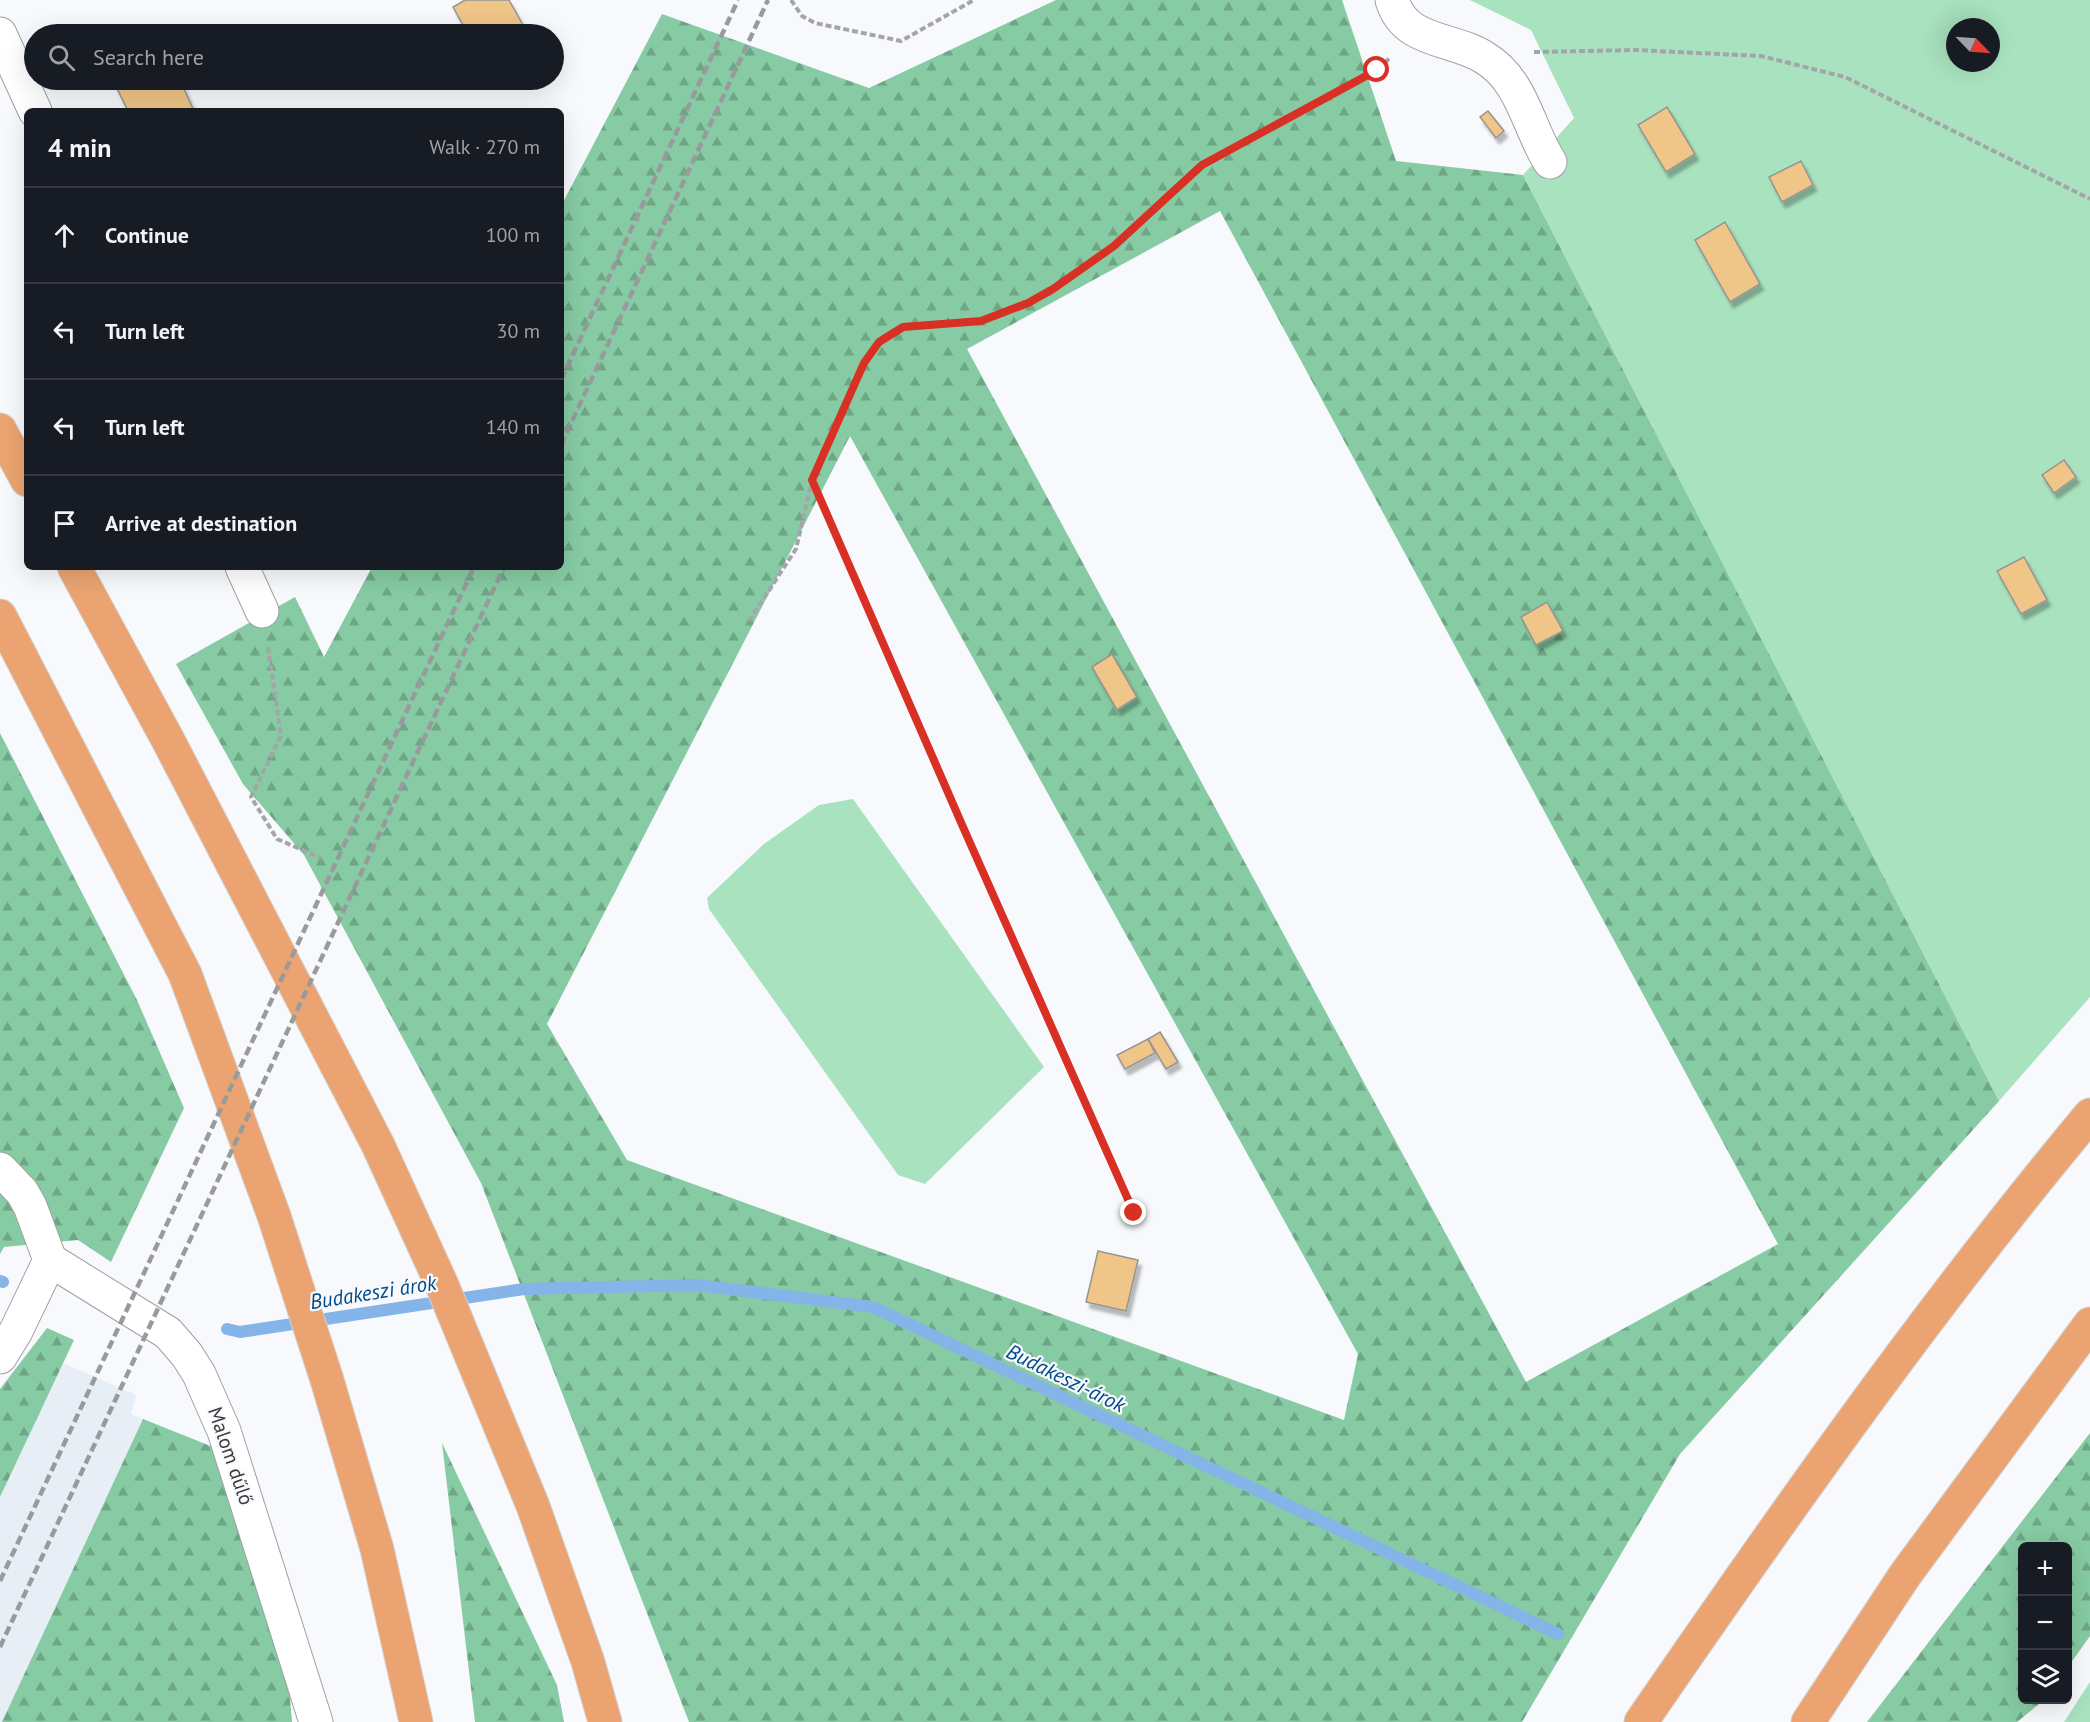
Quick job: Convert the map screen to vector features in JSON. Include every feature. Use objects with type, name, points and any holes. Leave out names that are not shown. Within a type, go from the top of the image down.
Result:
[{"type":"highway","points":[[0,430],[24,474]]},
{"type":"highway","points":[[76,570],[168,740],[373,1135],[442,1285],[533,1506],[588,1662],[605,1722]]},
{"type":"highway","points":[[0,616],[185,974],[274,1216],[316,1347],[377,1549],[416,1722]]},
{"type":"highway","points":[[1641,1722],[1884,1376],[2090,1114]]},
{"type":"highway","points":[[1808,1722],[1905,1575],[2090,1324]]},
{"type":"street","points":[[1392,0],[1403,22],[1418,32],[1475,53],[1493,63],[1524,103],[1547,158]]},
{"type":"street","points":[[0,34],[24,87]]},
{"type":"street","points":[[25,90],[34,108]]},
{"type":"street","points":[[243,570],[262,611]]},
{"type":"street","points":[[0,1169],[22,1192],[30,1206],[50,1260],[16,1331],[0,1357]]},
{"type":"street","name":"Malom dűlő","points":[[50,1260],[168,1332],[199,1374],[224,1431],[316,1722]]},
{"type":"path","points":[[791,0],[802,16],[815,23],[901,41],[974,0]]},
{"type":"path","points":[[749,621],[796,549],[812,480],[864,363],[879,342],[903,327],[981,321],[1028,303],[1053,289],[1114,246],[1202,165],[1377,70],[1418,32]]},
{"type":"path","points":[[1532,52],[1635,50],[1761,56],[1845,77],[2090,199]]},
{"type":"path","points":[[812,480],[1134,1213]]},
{"type":"path","points":[[262,611],[281,736],[251,797],[277,839],[321,858]]},
{"type":"shaded area","points":[[63,1363],[136,1395],[131,1414],[143,1419],[2,1722],[0,1722],[0,1497]]},
{"type":"green space","points":[[1056,0],[1342,0],[1396,161],[1523,175],[1999,1101],[1680,1454],[1522,1722],[689,1722],[481,1183],[304,855],[243,784],[176,664],[295,597],[324,657],[370,570],[564,570],[564,200],[662,14],[869,88]],"holes":[[[1220,211],[1778,1244],[1526,1382],[967,349]],[[850,436],[1358,1354],[1344,1420],[627,1160],[547,1024]]]},
{"type":"green space","points":[[1470,0],[2090,0],[2090,997],[1999,1101],[1523,175],[1574,118],[1531,30]]},
{"type":"green space","points":[[0,733],[137,1000],[184,1108],[111,1262],[78,1240],[4,1247],[0,1254]]},
{"type":"green space","points":[[853,799],[1044,1067],[925,1184],[898,1175],[709,909],[707,898],[764,844],[819,805]]},
{"type":"green space","points":[[47,1328],[74,1340],[0,1497],[0,1389]]},
{"type":"green space","points":[[143,1419],[213,1447],[286,1651],[292,1722],[2,1722]]},
{"type":"green space","points":[[2090,1433],[2090,1636],[2072,1661],[2072,1542],[2018,1542],[2018,1704],[2039,1704],[2017,1722],[1867,1722]]},
{"type":"green space","points":[[442,1443],[557,1685],[564,1722],[475,1722]]},
{"type":"green space","points":[[2090,1682],[2090,1722],[2064,1722]]},
{"type":"building","points":[[465,0],[509,0],[522,24],[462,24],[453,7]]},
{"type":"building","points":[[118,90],[185,90],[193,108],[127,108]]},
{"type":"building","points":[[1667,107],[1695,154],[1666,172],[1638,125]]},
{"type":"building","points":[[1488,111],[1504,131],[1496,138],[1480,117]]},
{"type":"building","points":[[1801,161],[1813,185],[1782,202],[1769,177]]},
{"type":"building","points":[[1725,222],[1760,284],[1730,302],[1695,240]]},
{"type":"building","points":[[2064,460],[2076,477],[2054,493],[2042,475]]},
{"type":"building","points":[[2024,557],[2047,600],[2021,614],[1997,571]]},
{"type":"building","points":[[1547,602],[1563,631],[1536,645],[1521,617]]},
{"type":"building","points":[[1112,654],[1137,697],[1117,710],[1092,667]]},
{"type":"building","points":[[1160,1032],[1178,1062],[1166,1069],[1148,1039]]},
{"type":"building","points":[[1148,1039],[1155,1053],[1125,1069],[1117,1055]]},
{"type":"building","points":[[1098,1251],[1138,1260],[1126,1311],[1086,1302]]},
{"type":"waterway","name":"Budakeszi-árok","points":[[227,1329],[240,1332],[524,1289],[697,1285],[873,1307],[1558,1634]]},
{"type":"railway","points":[[564,374],[738,0]]},
{"type":"railway","points":[[564,439],[768,0]]},
{"type":"railway","points":[[0,1581],[473,570]]},
{"type":"railway","points":[[0,1647],[503,570]]},
{"type":"route","points":[[1134,1213],[812,480],[864,363],[879,342],[903,327],[981,321],[1028,303],[1053,289],[1114,246],[1202,165],[1225,150],[1377,70]]},
{"type":"water label","name":"Budakeszi árok","points":[[373,1292]]}]
